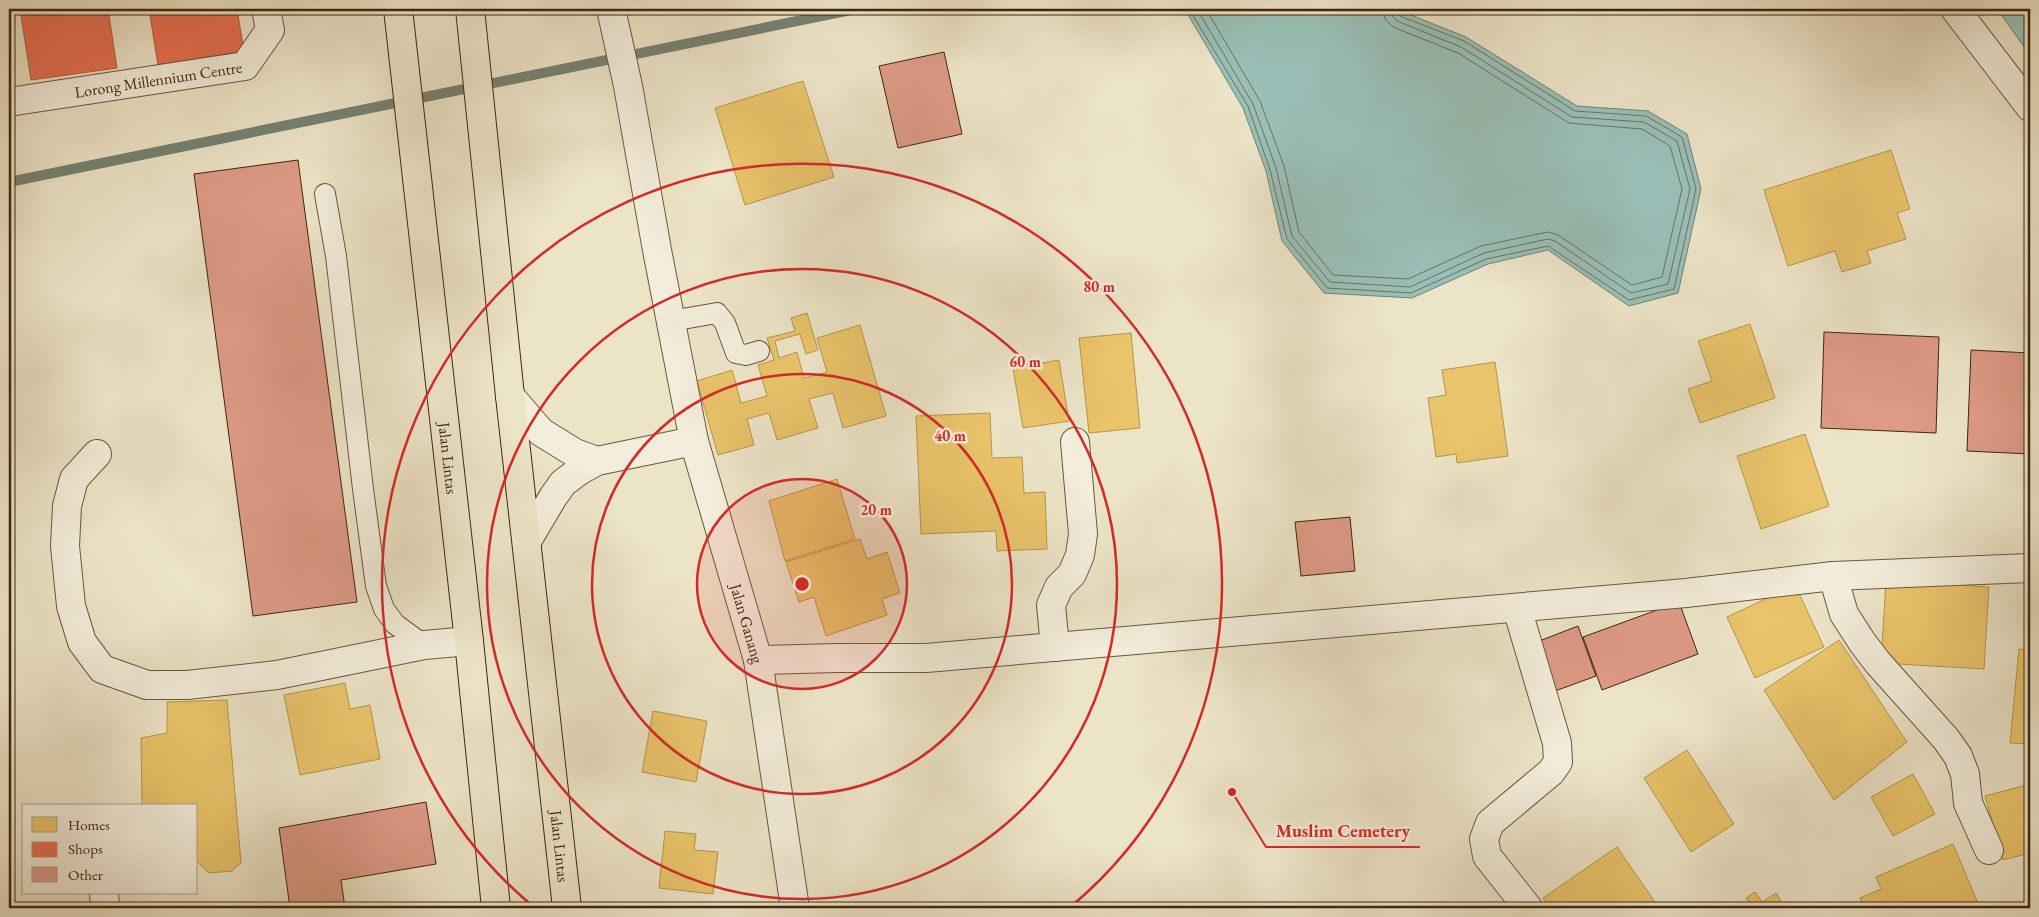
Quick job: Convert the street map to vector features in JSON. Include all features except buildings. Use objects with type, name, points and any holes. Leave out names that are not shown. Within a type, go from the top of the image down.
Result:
[{"type":"highway","name":"Jalan Lintas","points":[[398,9],[469,641],[496,908]]},
{"type":"highway","name":"Jalan Lintas","points":[[470,9],[510,396],[567,908]]},
{"type":"street","name":"Lorong Millennium Centre","points":[[9,102],[245,66],[270,30],[266,9]]},
{"type":"street","name":"Jalan Ganang","points":[[611,9],[628,86],[694,441],[758,660],[795,908]]},
{"type":"street","points":[[1955,9],[2030,107]]},
{"type":"street","points":[[510,396],[541,432],[576,453],[597,461]]},
{"type":"street","points":[[527,541],[542,514],[564,483],[579,471],[597,461],[694,441]]},
{"type":"street","points":[[1055,647],[1051,605],[1059,587],[1072,574],[1080,555],[1083,534],[1075,442]]},
{"type":"street","points":[[97,454],[74,478],[68,506],[65,546],[71,606],[82,642],[102,669],[147,685],[187,685],[277,675],[424,645],[469,641]]},
{"type":"street","points":[[758,660],[926,658],[1686,593],[1833,576],[2030,568]]},
{"type":"street","points":[[1833,576],[1844,614],[1862,642],[1878,663],[1946,739],[1958,756],[1965,774],[1968,804],[1989,850]]},
{"type":"street","points":[[1517,608],[1557,743],[1558,762],[1551,772],[1490,823],[1484,839],[1487,856],[1528,908]]},
{"type":"street","points":[[104,894],[105,908]]},
{"type":"lane","points":[[325,194],[336,256],[376,586],[384,608],[395,624],[424,645]]},
{"type":"lane","points":[[671,321],[716,313],[724,323],[736,353],[746,355],[759,351]]},
{"type":"water","points":[[1176,9],[1396,9],[1466,37],[1577,106],[1648,111],[1687,134],[1701,189],[1678,293],[1629,306],[1548,250],[1488,264],[1412,298],[1324,293],[1282,241],[1266,171],[1243,108],[1187,13]]},
{"type":"water","points":[[1997,9],[2030,9],[2030,55]]},
{"type":"waterway","points":[[9,182],[856,9]]},
{"type":"place","name":"Muslim Cemetery","points":[[1232,792]]}]
